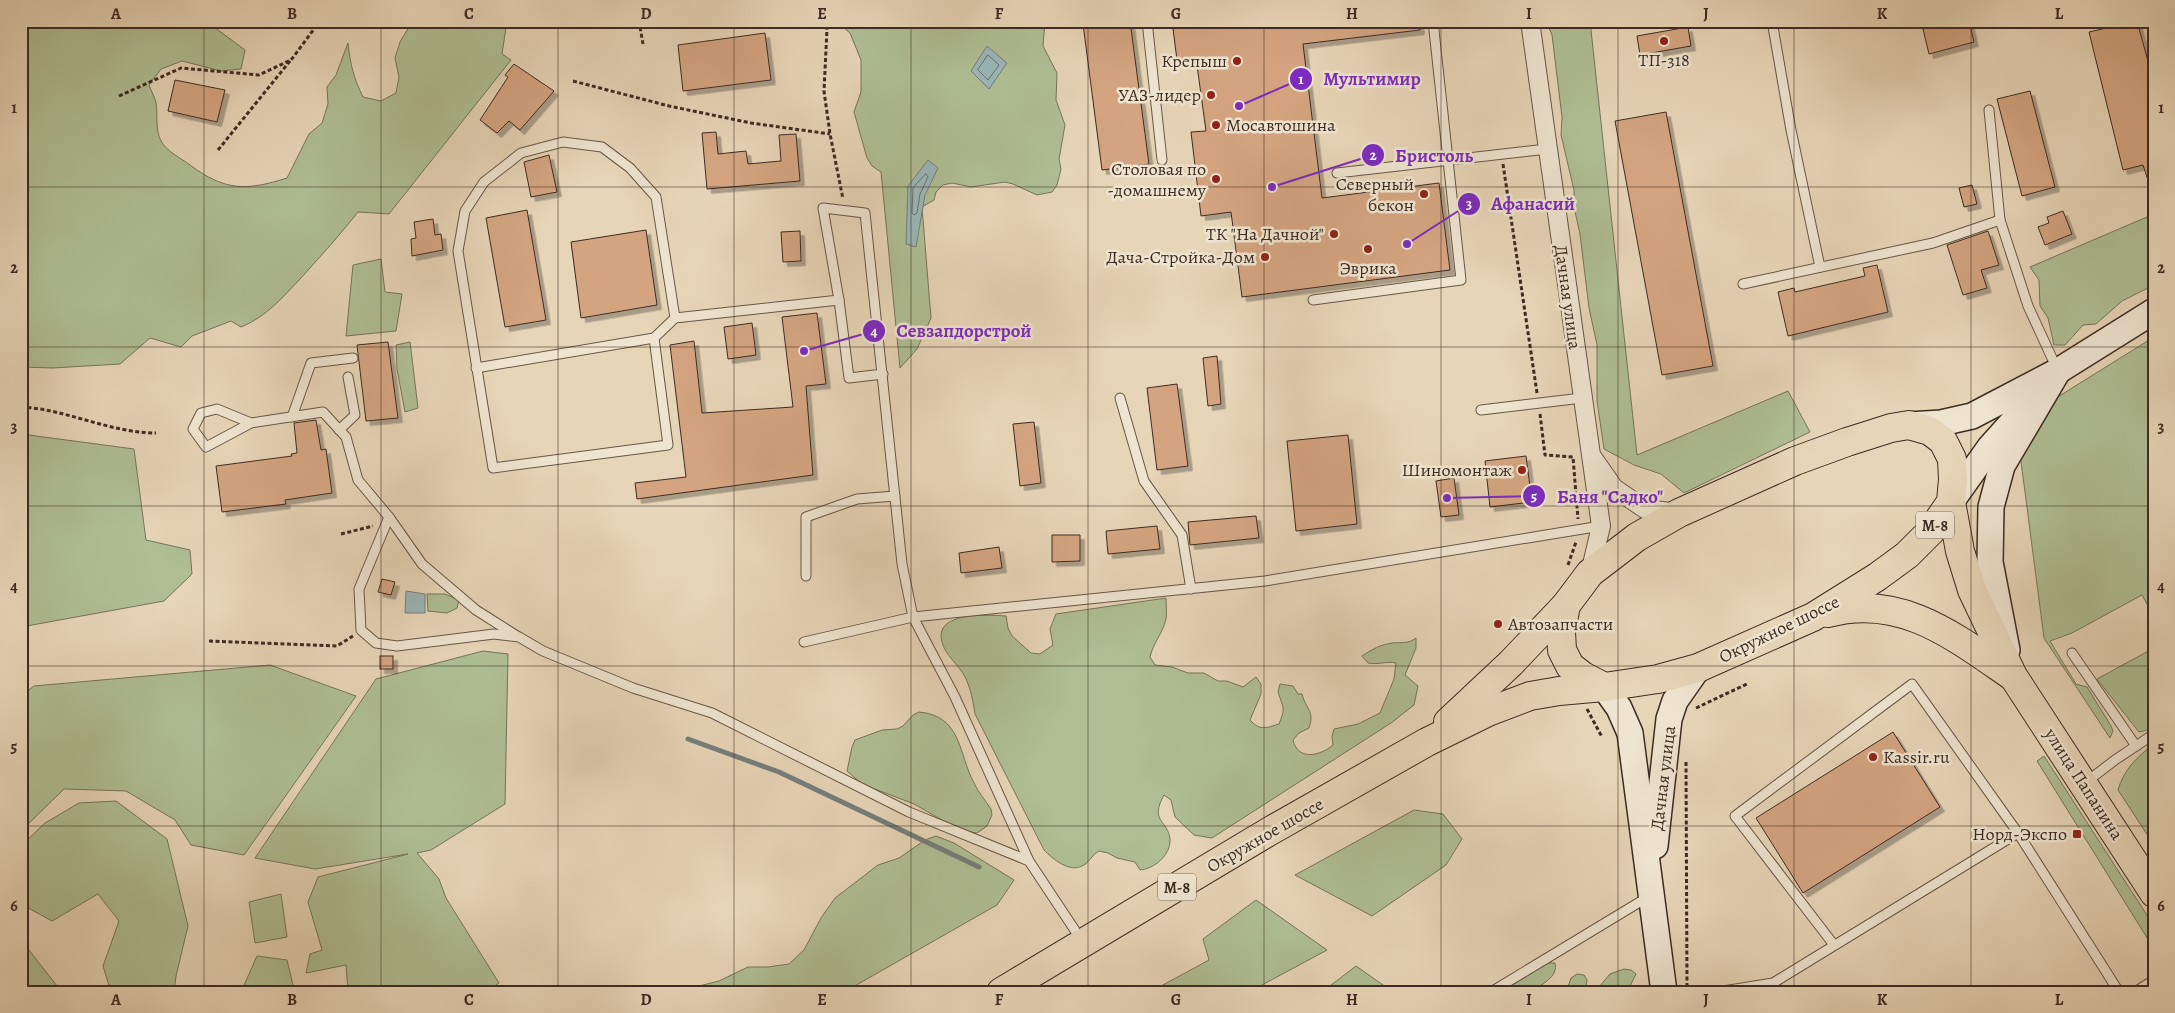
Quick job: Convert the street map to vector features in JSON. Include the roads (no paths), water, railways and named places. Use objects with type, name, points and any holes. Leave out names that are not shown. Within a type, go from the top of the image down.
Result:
[{"type":"main road","name":"Окружное шоссе","points":[[1427,742],[1511,663],[1566,605],[1590,573],[1637,537],[1679,514],[1794,461],[1891,428],[1972,416],[2058,371],[2154,311]]},
{"type":"main road","name":"Окружное шоссе","points":[[1001,992],[1270,831],[1427,742],[1488,712],[1530,696],[1559,690],[1604,687],[1658,679],[1698,668],[1813,617],[1877,577],[1907,555],[1931,531],[1990,446],[2058,371]]},
{"type":"main road","name":"улица Папанина","points":[[2013,676],[1990,562],[1991,507],[2002,466],[2058,371]]},
{"type":"main road","name":"М-8","points":[[1909,425],[1930,431],[1943,441],[1952,459],[1951,502]]},
{"type":"main road","name":"улица Папанина","points":[[1951,502],[1960,551],[1972,590],[2013,676],[2154,893]]},
{"type":"main road","name":"Окружное шоссе","points":[[1566,605],[1561,632],[1562,650],[1570,666],[1583,676],[1604,687]]},
{"type":"main road","name":"улица Папанина","points":[[1813,617],[1842,609],[1867,608],[1927,621],[1949,632],[2013,676]]},
{"type":"main road","name":"Дачная улица","points":[[1651,896],[1659,796],[1669,719],[1675,701],[1698,668]]},
{"type":"main road","name":"Дачная улица","points":[[1604,687],[1619,708],[1630,733],[1664,992]]},
{"type":"street","name":"Дачная улица","points":[[1530,21],[1601,526],[1590,573]]},
{"type":"street","name":"Дачная улица","points":[[1590,453],[1614,488],[1645,509],[1679,514]]},
{"type":"lane","points":[[1147,21],[1162,160]]},
{"type":"lane","points":[[1313,300],[1460,280],[1433,21]]},
{"type":"lane","points":[[1772,21],[1791,130],[1820,267]]},
{"type":"lane","points":[[1989,110],[2000,220],[2028,306],[2058,371]]},
{"type":"lane","points":[[654,338],[668,445],[493,468],[458,251],[465,211],[484,182],[521,153],[563,142],[602,147],[630,168],[656,197],[675,318]]},
{"type":"lane","points":[[1337,173],[1547,149]]},
{"type":"lane","points":[[883,374],[849,378],[840,300],[823,208],[865,213],[883,374],[902,564],[913,617],[955,697],[1029,860],[1083,943]]},
{"type":"lane","points":[[1743,284],[1933,243],[2000,220]]},
{"type":"lane","points":[[476,368],[654,338],[675,318],[840,300]]},
{"type":"lane","points":[[292,418],[311,363],[353,358]]},
{"type":"lane","points":[[339,430],[355,415],[348,378]]},
{"type":"lane","points":[[1120,398],[1144,481],[1182,536],[1191,589]]},
{"type":"lane","points":[[1480,410],[1582,398]]},
{"type":"lane","points":[[251,423],[217,409],[201,413],[193,428],[206,447],[251,423],[323,412],[346,437],[358,480],[389,517],[422,564],[476,610],[543,651],[633,688],[712,713],[785,748],[908,812],[1029,860]]},
{"type":"lane","points":[[806,576],[806,517],[857,500],[895,496]]},
{"type":"lane","points":[[389,517],[360,589],[361,630],[376,643],[397,646],[494,634],[519,637]]},
{"type":"lane","points":[[804,642],[913,617],[1275,580],[1601,526]]},
{"type":"lane","points":[[2072,653],[2136,746]]},
{"type":"lane","points":[[1834,945],[1735,816],[1912,684],[2018,833],[2119,992]]},
{"type":"lane","points":[[2084,784],[2154,734]]},
{"type":"lane","points":[[1716,992],[1773,983],[2018,833]]},
{"type":"lane","points":[[1491,992],[1651,896]]},
{"type":"lane","points":[[2135,992],[2154,980]]},
{"type":"water","points":[[987,46],[1007,63],[989,89],[971,71]]},
{"type":"water","points":[[928,160],[938,168],[925,195],[916,247],[906,244],[908,186]]},
{"type":"water","points":[[406,591],[425,594],[425,613],[405,613]]},
{"type":"waterway","points":[[688,739],[779,772],[979,867]]},
{"type":"place","name":"ТП-318","points":[[1664,41]]},
{"type":"place","name":"Крепыш","points":[[1237,61]]},
{"type":"place","name":"УАЗ-лидер","points":[[1211,95]]},
{"type":"place","name":"Мультимир","points":[[1239,106]]},
{"type":"place","name":"Мосавтошина","points":[[1216,125]]},
{"type":"place","name":"Столовая по -домашнему","points":[[1216,179]]},
{"type":"place","name":"Бристоль","points":[[1272,187]]},
{"type":"place","name":"Северный бекон","points":[[1424,194]]},
{"type":"place","name":"ТК \"На Дачной\"","points":[[1334,234]]},
{"type":"place","name":"Афанасий","points":[[1407,244]]},
{"type":"place","name":"Эврика","points":[[1368,249]]},
{"type":"place","name":"Дача-Стройка-Дом","points":[[1265,257]]},
{"type":"place","name":"Севзапдорстрой","points":[[804,351]]},
{"type":"place","name":"Шиномонтаж","points":[[1522,470]]},
{"type":"place","name":"Баня \"Садко\"","points":[[1447,498]]},
{"type":"place","name":"Автозапчасти","points":[[1498,624]]},
{"type":"place","name":"Kassir.ru","points":[[1873,757]]},
{"type":"place","name":"Норд-Экспо","points":[[2077,834]]}]
